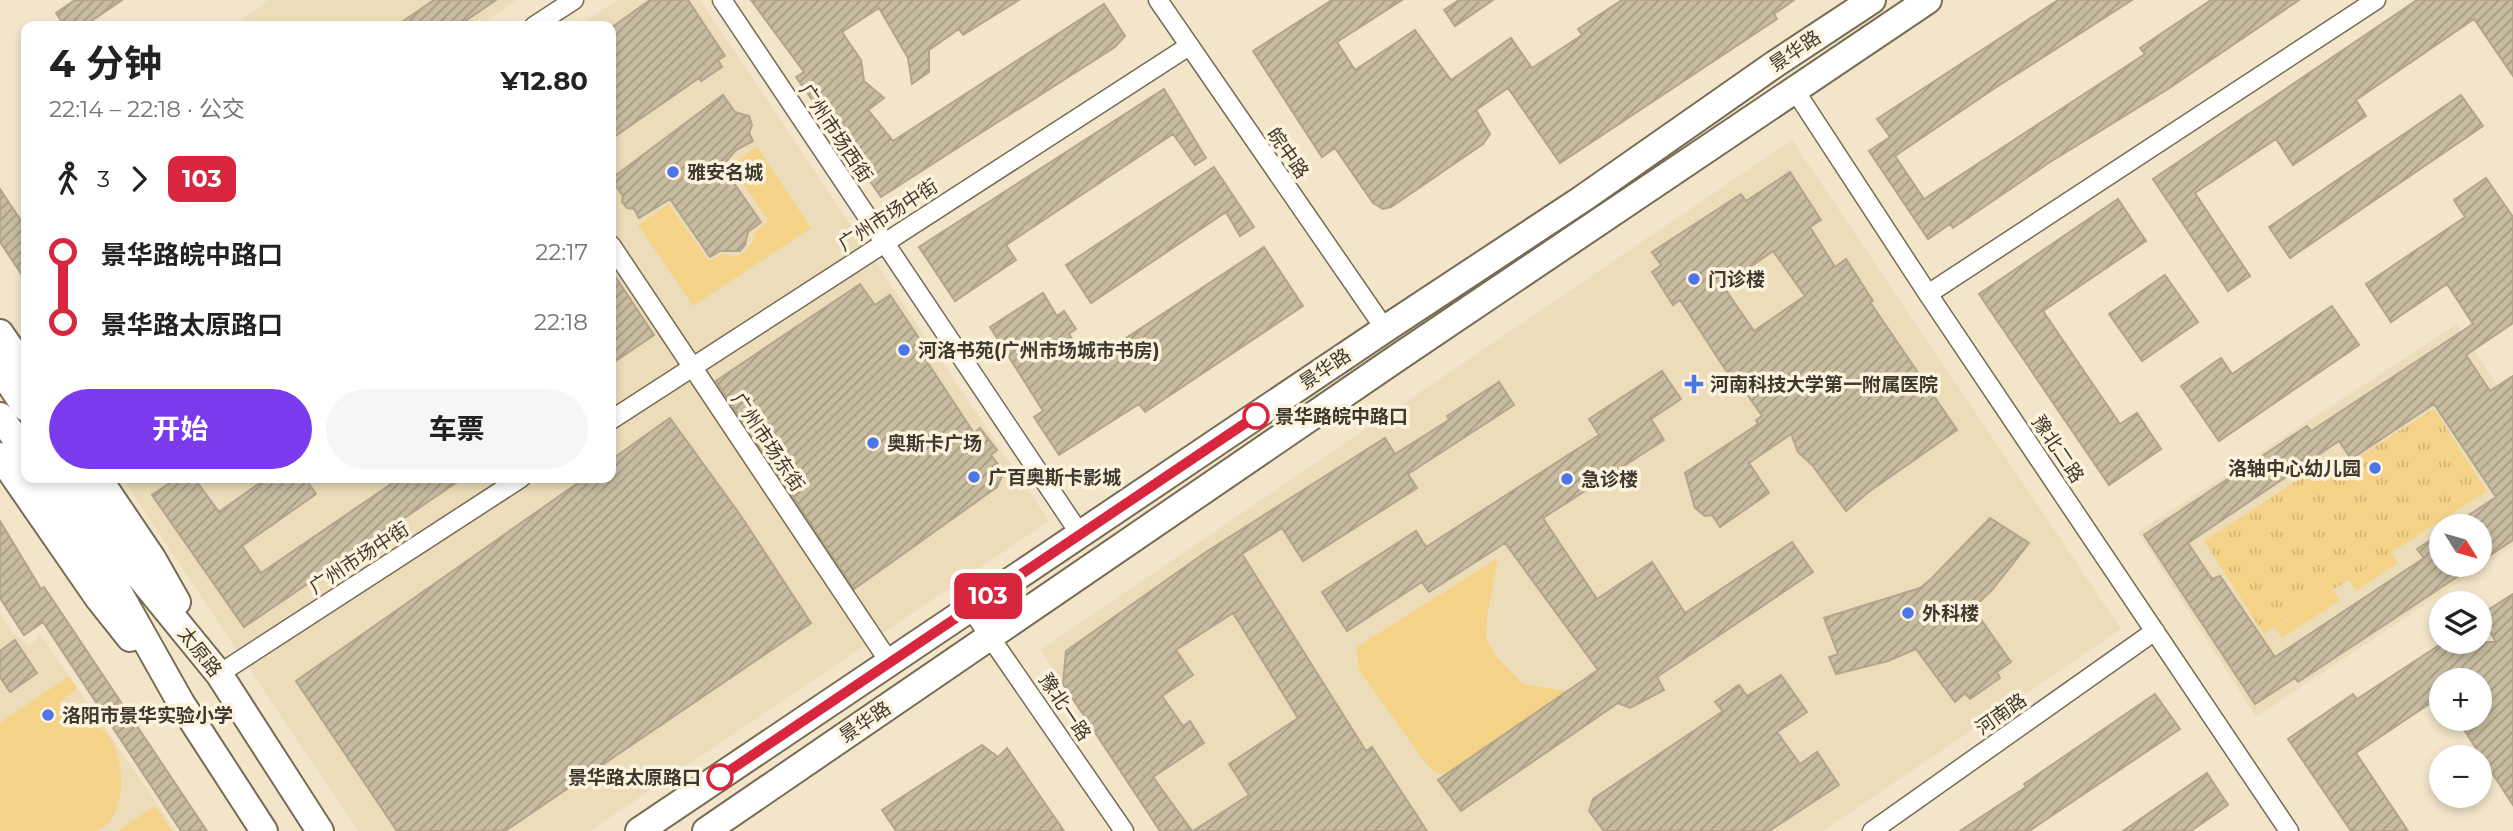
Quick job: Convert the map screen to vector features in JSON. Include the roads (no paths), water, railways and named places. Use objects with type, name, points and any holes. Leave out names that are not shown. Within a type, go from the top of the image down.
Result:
[{"type":"main road","name":"景华路","points":[[639,831],[1582,199],[1774,64],[1872,0]]},
{"type":"main road","name":"景华路","points":[[706,831],[1928,0]]},
{"type":"main road","points":[[0,333],[19,367]]},
{"type":"main road","points":[[0,416],[21,447]]},
{"type":"main road","points":[[0,456],[99,599],[181,703]]},
{"type":"main road","name":"太原路","points":[[45,483],[114,584],[181,703],[264,831]]},
{"type":"main road","name":"太原路","points":[[76,483],[135,571],[219,674],[320,831]]},
{"type":"main road","points":[[101,483],[152,558],[219,674]]},
{"type":"street","points":[[542,21],[574,0]]},
{"type":"street","name":"广州市场西街","points":[[722,0],[1080,534]]},
{"type":"street","name":"皖中路","points":[[1158,0],[1385,329]]},
{"type":"street","points":[[1928,294],[2376,0]]},
{"type":"street","name":"广州市场中街","points":[[616,417],[1189,46]]},
{"type":"street","name":"豫北二路","points":[[1794,89],[1928,294],[2289,831]]},
{"type":"street","name":"广州市场东街","points":[[616,253],[890,663]]},
{"type":"street","name":"广州市场中街","points":[[219,674],[513,483]]},
{"type":"street","name":"豫北一路","points":[[970,608],[1124,831]]},
{"type":"street","name":"河南路","points":[[1872,831],[2155,631]]},
{"type":"place","name":"雅安名城","points":[[673,172]]},
{"type":"place","name":"门诊楼","points":[[1694,279]]},
{"type":"place","name":"河洛书苑(广州市场城市书房)","points":[[904,350]]},
{"type":"place","name":"河南科技大学第一附属医院","points":[[1694,384]]},
{"type":"place","name":"景华路皖中路口","points":[[1256,416]]},
{"type":"place","name":"奥斯卡广场","points":[[873,443]]},
{"type":"place","name":"洛轴中心幼儿园","points":[[2375,468]]},
{"type":"place","name":"广百奥斯卡影城","points":[[974,477]]},
{"type":"place","name":"急诊楼","points":[[1567,479]]},
{"type":"place","name":"外科楼","points":[[1908,613]]},
{"type":"place","name":"洛阳市景华实验小学","points":[[48,715]]},
{"type":"place","name":"景华路太原路口","points":[[720,777]]}]
